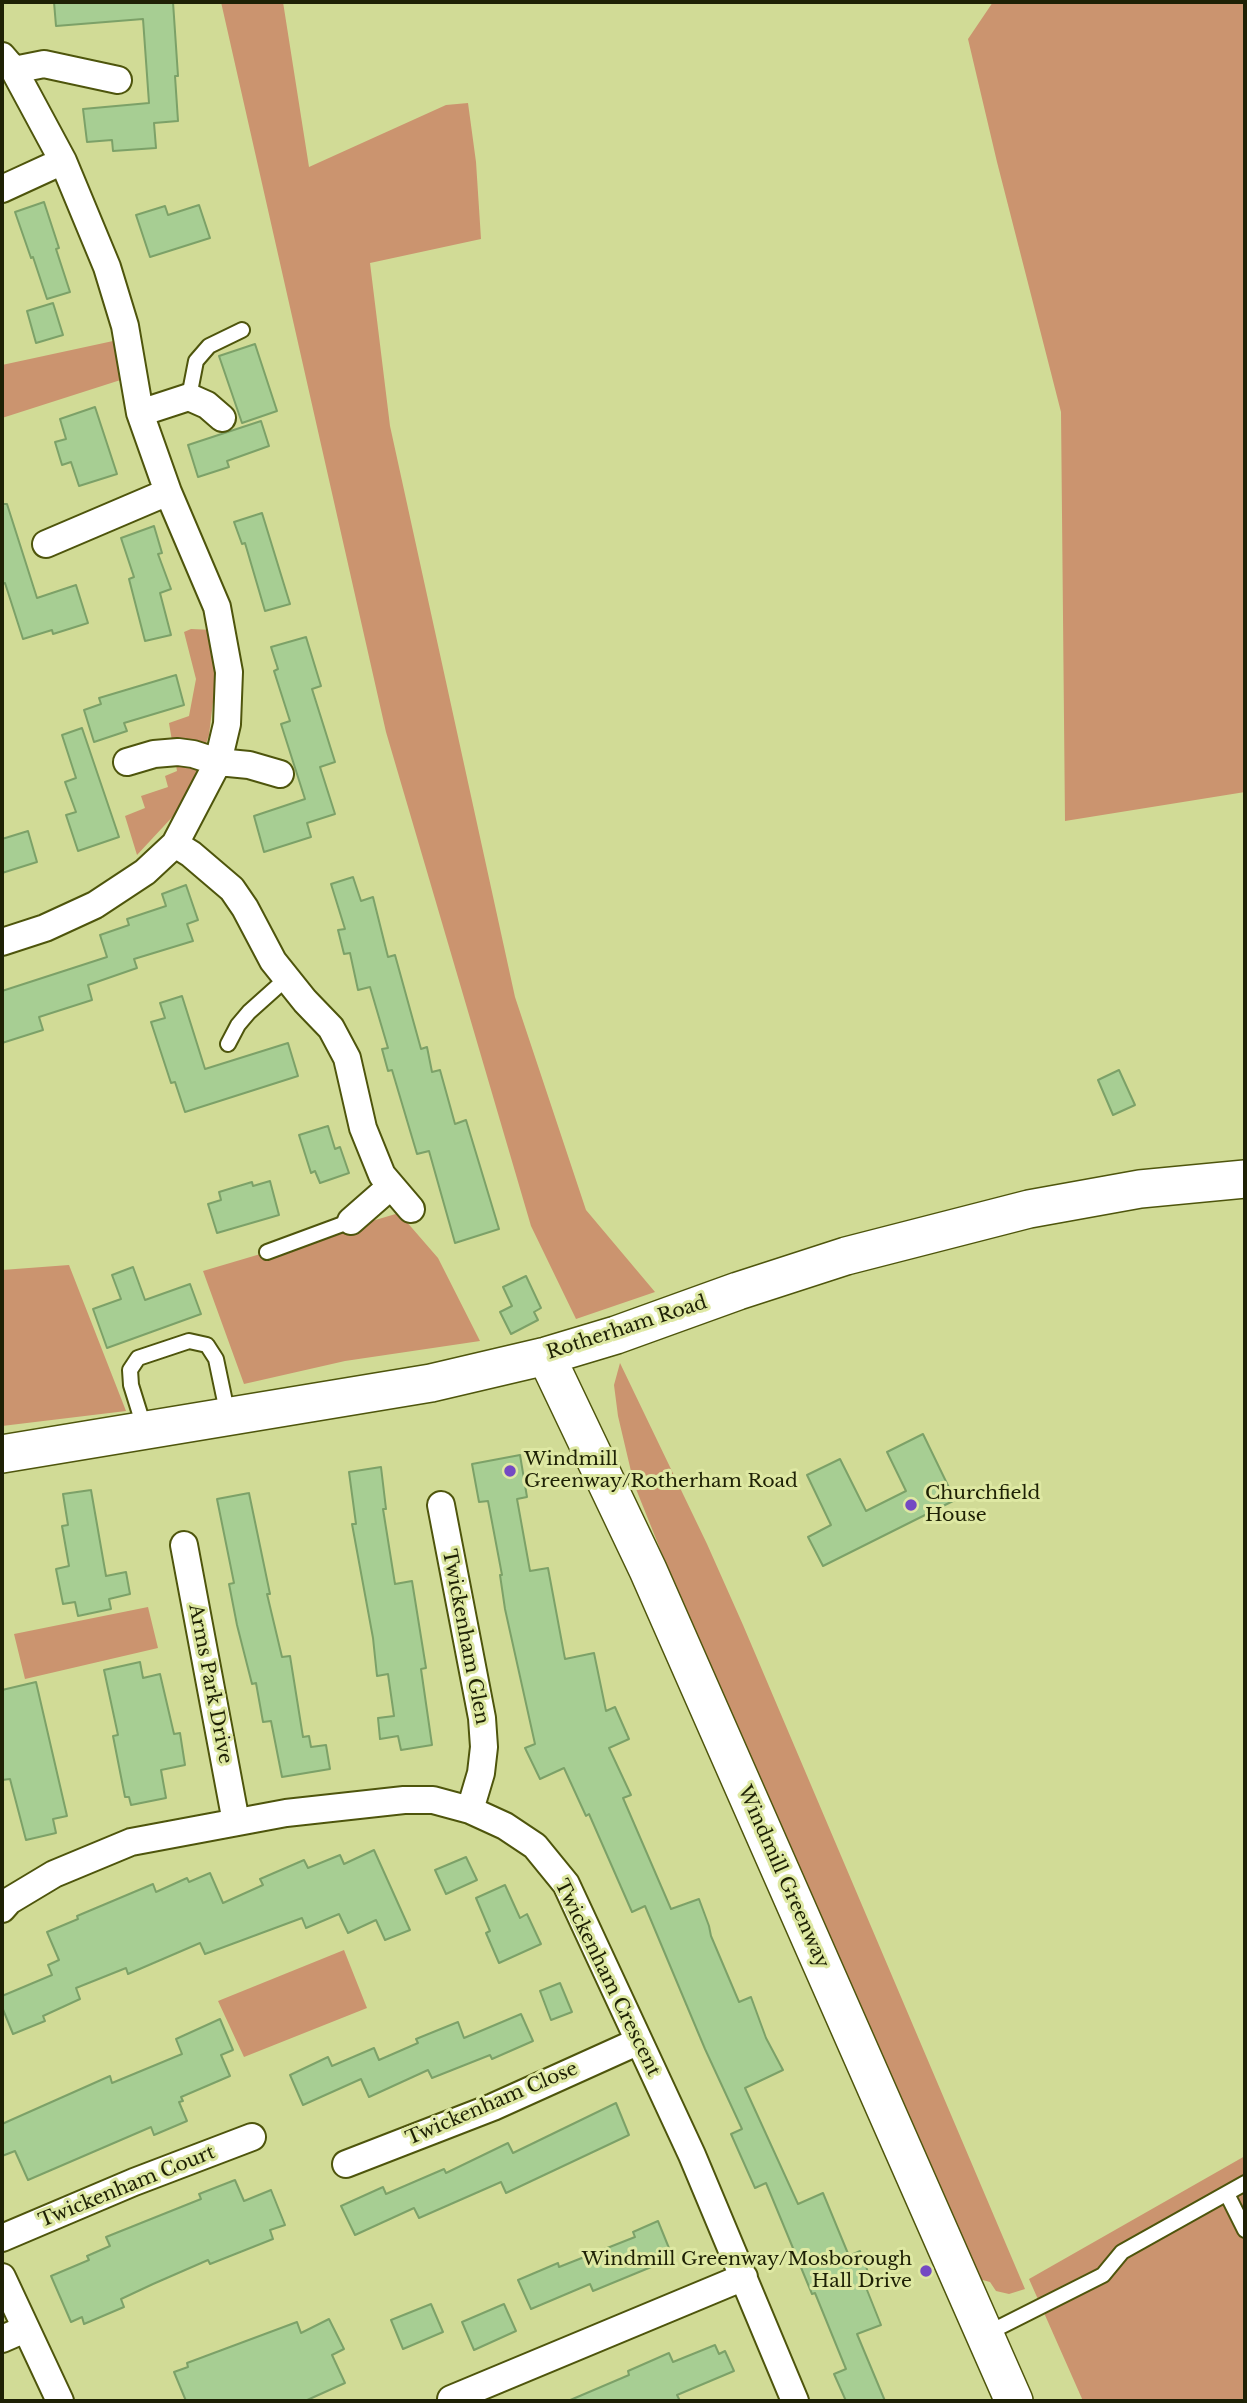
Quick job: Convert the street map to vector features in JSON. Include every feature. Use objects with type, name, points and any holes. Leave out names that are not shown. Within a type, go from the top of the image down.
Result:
[{"type":"main road","name":"Rotherham Road","points":[[2,1454],[431,1383],[546,1356],[637,1328],[846,1256],[1029,1209],[1140,1189],[1245,1180]]},
{"type":"main road","name":"Windmill Greenway","points":[[546,1356],[648,1570],[713,1723],[806,1925],[1014,2401]]},
{"type":"street","points":[[8,63],[44,64],[118,80]]},
{"type":"street","points":[[2,942],[45,928],[95,905],[145,872],[175,844],[218,762],[227,724],[229,672],[217,607],[168,492],[140,413],[125,326],[107,267],[63,162],[8,63]]},
{"type":"street","points":[[2,189],[63,162]]},
{"type":"street","points":[[140,413],[189,397],[207,405],[222,418]]},
{"type":"street","points":[[46,544],[168,492]]},
{"type":"street","points":[[127,762],[154,754],[178,752],[218,762],[249,765],[280,774]]},
{"type":"street","points":[[175,844],[232,889],[273,961],[331,1028],[342,1048],[356,1090],[363,1128],[382,1175],[411,1209]]},
{"type":"street","points":[[351,1221],[391,1185]]},
{"type":"street","name":"Twickenham Glen","points":[[441,1505],[482,1718],[484,1747],[481,1773],[470,1810]]},
{"type":"street","name":"Arms Park Drive","points":[[184,1545],[236,1822]]},
{"type":"street","name":"Twickenham Crescent","points":[[4,1902],[54,1874],[131,1842],[236,1822],[343,1806],[433,1800],[470,1810],[505,1826],[535,1846],[566,1884],[637,2042],[692,2155],[795,2401]]},
{"type":"street","name":"Twickenham Close","points":[[346,2164],[493,2106],[637,2042]]},
{"type":"street","name":"Twickenham Court","points":[[2,2238],[134,2182],[252,2137]]},
{"type":"street","points":[[2,2277],[13,2334],[60,2401]]},
{"type":"street","points":[[452,2399],[744,2277]]},
{"type":"lane","points":[[189,397],[196,361],[209,346],[242,330]]},
{"type":"lane","points":[[228,1045],[238,1025],[249,1012],[287,978]]},
{"type":"lane","points":[[267,1252],[351,1221]]},
{"type":"lane","points":[[146,1431],[131,1385],[130,1370],[138,1358],[189,1340],[207,1345],[216,1359],[229,1418]]},
{"type":"lane","points":[[985,2335],[1103,2275],[1122,2252],[1245,2183]]},
{"type":"lane","points":[[1227,2194],[1245,2230]]},
{"type":"shaded area","points":[[221,2],[283,2],[309,167],[446,105],[468,103],[476,162],[481,239],[370,263],[390,426],[515,997],[586,1210],[655,1292],[576,1319],[531,1226],[386,732]]},
{"type":"shaded area","points":[[993,2],[1243,2],[1245,792],[1065,821],[1061,412],[968,39]]},
{"type":"shaded area","points":[[127,338],[133,376],[2,418],[2,365]]},
{"type":"shaded area","points":[[191,629],[214,630],[217,669],[209,735],[192,783],[176,813],[137,855],[125,816],[145,808],[141,796],[168,787],[165,776],[177,771],[169,723],[189,716],[196,679],[184,632]]},
{"type":"shaded area","points":[[399,1213],[438,1258],[480,1341],[345,1361],[244,1384],[203,1271]]},
{"type":"shaded area","points":[[69,1265],[126,1411],[2,1426],[2,1270]]},
{"type":"shaded area","points":[[620,1363],[743,1625],[1025,2289],[1009,2294],[996,2291],[990,2282],[979,2279],[681,1601],[634,1484],[618,1416],[614,1385]]},
{"type":"shaded area","points":[[148,1607],[158,1648],[25,1679],[14,1634]]},
{"type":"shaded area","points":[[344,1950],[367,2008],[244,2057],[218,2001]]},
{"type":"shaded area","points":[[1245,2156],[1245,2401],[1083,2401],[1029,2279]]},
{"type":"building","points":[[54,2],[173,2],[178,121],[154,123],[156,148],[113,151],[112,140],[87,142],[83,109],[149,103],[143,19],[56,26]]},
{"type":"building","points":[[44,202],[70,292],[47,299],[15,212]]},
{"type":"building","points":[[199,205],[210,238],[150,257],[136,215],[165,206],[168,215]]},
{"type":"building","points":[[53,303],[63,335],[36,343],[27,311]]},
{"type":"building","points":[[255,344],[277,411],[242,423],[219,356]]},
{"type":"building","points":[[95,407],[117,474],[79,486],[71,462],[62,465],[55,442],[66,439],[60,419]]},
{"type":"building","points":[[261,421],[269,446],[227,461],[229,467],[198,477],[188,445]]},
{"type":"building","points":[[2,504],[7,504],[37,598],[76,585],[88,623],[53,634],[52,630],[23,639],[5,583],[2,584]]},
{"type":"building","points":[[262,513],[290,604],[265,611],[245,543],[242,544],[234,522]]},
{"type":"building","points":[[154,526],[162,553],[158,554],[171,589],[160,593],[171,635],[145,641],[129,579],[134,577],[121,538]]},
{"type":"building","points":[[306,637],[321,686],[312,689],[335,762],[320,767],[335,814],[307,823],[311,837],[264,852],[254,816],[305,799],[281,724],[290,721],[274,671],[278,669],[271,647]]},
{"type":"building","points":[[176,675],[184,705],[124,723],[127,731],[94,742],[84,710],[101,704],[99,698]]},
{"type":"building","points":[[82,728],[119,837],[78,851],[66,815],[76,812],[65,782],[76,778],[62,735]]},
{"type":"building","points":[[28,831],[37,862],[2,873],[2,839]]},
{"type":"building","points":[[353,877],[361,901],[373,897],[388,957],[395,955],[421,1049],[427,1047],[432,1072],[440,1070],[455,1124],[466,1120],[499,1229],[455,1243],[429,1151],[417,1154],[392,1070],[388,1071],[382,1049],[388,1048],[370,987],[358,990],[350,953],[344,954],[338,930],[345,929],[331,884]]},
{"type":"building","points":[[186,885],[198,920],[187,924],[193,941],[134,959],[137,968],[88,985],[92,1000],[39,1017],[43,1030],[2,1043],[2,991],[107,957],[100,935],[129,925],[127,919],[166,906],[162,894]]},
{"type":"building","points":[[182,996],[205,1069],[288,1043],[298,1076],[185,1112],[175,1082],[171,1083],[151,1022],[165,1018],[160,1003]]},
{"type":"building","points":[[1119,1070],[1135,1105],[1113,1115],[1098,1080]]},
{"type":"building","points":[[328,1126],[335,1149],[340,1147],[349,1173],[320,1183],[315,1171],[311,1173],[299,1135]]},
{"type":"building","points":[[270,1181],[279,1215],[217,1233],[208,1204],[221,1200],[219,1192],[252,1182],[253,1186]]},
{"type":"building","points":[[133,1267],[145,1300],[190,1284],[201,1314],[107,1348],[93,1309],[121,1299],[112,1275]]},
{"type":"building","points":[[526,1276],[541,1308],[534,1312],[538,1320],[511,1334],[500,1312],[512,1306],[503,1287]]},
{"type":"building","name":"Churchfield House","points":[[923,1434],[955,1500],[823,1566],[808,1537],[831,1525],[807,1475],[840,1459],[866,1511],[906,1491],[887,1452]]},
{"type":"building","points":[[520,1455],[527,1497],[517,1499],[530,1571],[548,1568],[565,1659],[594,1653],[606,1711],[615,1707],[629,1739],[609,1748],[631,1795],[623,1798],[671,1909],[699,1899],[711,1936],[739,2002],[751,1997],[766,2038],[783,2070],[745,2088],[798,2204],[823,2193],[849,2256],[860,2251],[868,2272],[861,2275],[881,2325],[857,2334],[885,2401],[846,2401],[834,2374],[846,2369],[766,2183],[755,2188],[731,2134],[742,2129],[645,1906],[632,1912],[589,1814],[586,1816],[564,1768],[540,1779],[525,1748],[535,1744],[505,1609],[502,1575],[488,1501],[479,1502],[472,1464]]},
{"type":"building","points":[[381,1467],[386,1509],[383,1509],[395,1584],[412,1581],[426,1668],[421,1669],[432,1745],[401,1750],[398,1736],[380,1739],[378,1718],[394,1716],[388,1674],[377,1676],[373,1638],[352,1524],[356,1524],[349,1472]]},
{"type":"building","points":[[91,1490],[106,1576],[126,1572],[130,1594],[109,1599],[111,1609],[78,1616],[75,1602],[63,1604],[56,1569],[69,1566],[62,1526],[68,1525],[63,1494]]},
{"type":"building","points":[[249,1493],[270,1594],[267,1594],[282,1657],[290,1656],[303,1737],[309,1736],[311,1747],[326,1745],[330,1769],[282,1777],[271,1721],[263,1722],[256,1683],[252,1684],[237,1625],[229,1584],[234,1583],[217,1499]]},
{"type":"building","points":[[140,1662],[143,1678],[160,1674],[174,1734],[180,1733],[185,1765],[161,1770],[166,1798],[131,1805],[129,1797],[125,1797],[113,1736],[118,1735],[104,1670]]},
{"type":"building","points":[[36,1682],[67,1816],[53,1819],[56,1833],[26,1840],[10,1779],[2,1780],[2,1690]]},
{"type":"building","points":[[374,1850],[410,1930],[385,1940],[376,1920],[348,1933],[339,1914],[306,1928],[302,1918],[205,1954],[200,1943],[128,1974],[126,1968],[76,1988],[80,1999],[43,2016],[45,2021],[13,2034],[2,2007],[2,1996],[52,1975],[48,1965],[59,1960],[47,1932],[78,1919],[77,1916],[153,1884],[156,1892],[187,1878],[189,1882],[210,1873],[223,1903],[263,1885],[260,1879],[304,1860],[308,1868],[340,1855],[344,1864]]},
{"type":"building","points":[[466,1857],[477,1880],[446,1894],[435,1870]]},
{"type":"building","points":[[505,1885],[520,1918],[527,1914],[541,1944],[499,1963],[486,1933],[490,1931],[476,1898]]},
{"type":"building","points":[[560,1983],[572,2012],[551,2020],[540,1991]]},
{"type":"building","points":[[521,2014],[533,2041],[492,2059],[490,2055],[432,2078],[428,2070],[369,2097],[361,2079],[303,2105],[290,2075],[328,2057],[332,2066],[374,2048],[379,2060],[418,2043],[416,2039],[458,2022],[464,2038]]},
{"type":"building","points":[[220,2019],[233,2050],[221,2055],[230,2076],[181,2097],[183,2101],[179,2102],[187,2121],[154,2135],[151,2127],[28,2180],[15,2151],[2,2156],[2,2124],[110,2076],[112,2083],[182,2054],[176,2039]]},
{"type":"building","points":[[616,2103],[629,2135],[506,2193],[501,2182],[419,2218],[414,2208],[355,2235],[341,2206],[383,2187],[386,2194],[444,2169],[446,2173],[508,2143],[513,2153]]},
{"type":"building","points":[[235,2180],[244,2201],[271,2190],[285,2225],[270,2230],[273,2239],[210,2264],[208,2260],[153,2284],[121,2299],[124,2307],[84,2324],[82,2317],[71,2322],[51,2276],[89,2260],[87,2256],[110,2246],[106,2237],[201,2199],[199,2194]]},
{"type":"building","points":[[658,2221],[673,2258],[593,2291],[590,2284],[531,2309],[518,2280],[558,2263],[559,2267],[635,2237],[633,2232]]},
{"type":"building","points":[[431,2304],[443,2332],[403,2349],[391,2320]]},
{"type":"building","points":[[504,2304],[516,2331],[474,2350],[462,2322]]},
{"type":"building","points":[[329,2319],[344,2349],[332,2355],[345,2383],[305,2401],[186,2401],[174,2372],[188,2367],[187,2363],[297,2322],[301,2333]]},
{"type":"building","points":[[715,2345],[719,2354],[725,2351],[734,2371],[677,2395],[680,2401],[568,2401],[629,2375],[628,2371],[669,2353],[673,2362]]},
{"type":"place","name":"Windmill Greenway/Rotherham Road","points":[[510,1471]]},
{"type":"place","name":"Churchfield House","points":[[911,1505]]},
{"type":"place","name":"Windmill Greenway/Mosborough Hall Drive","points":[[926,2271]]}]
